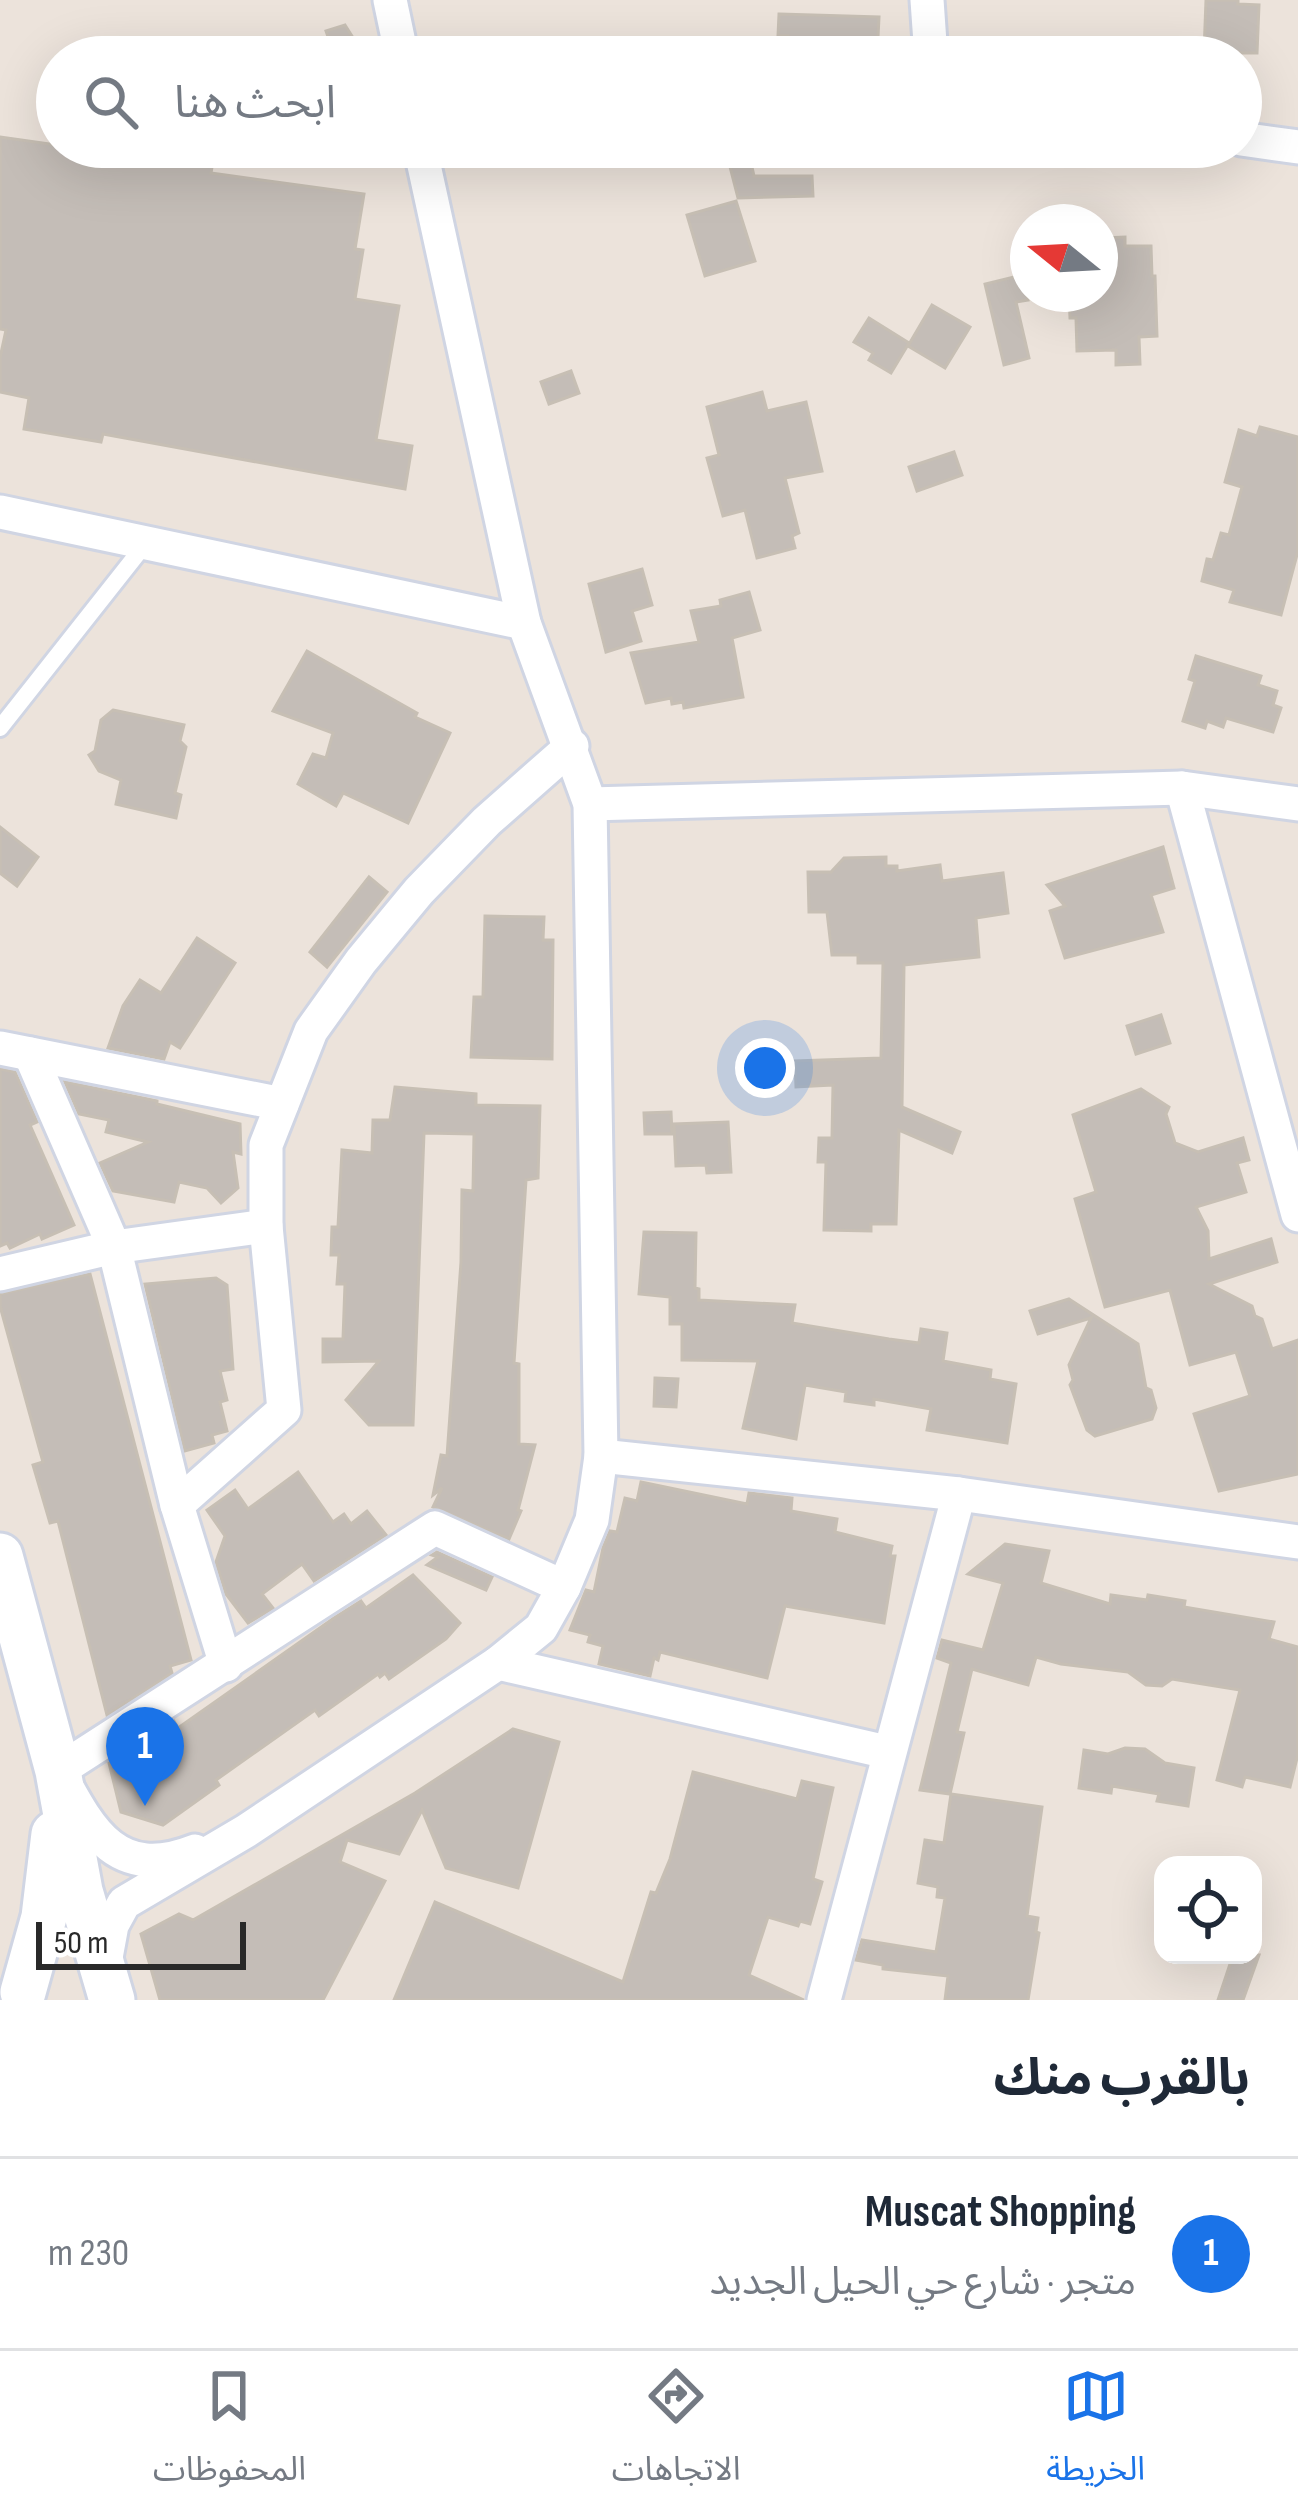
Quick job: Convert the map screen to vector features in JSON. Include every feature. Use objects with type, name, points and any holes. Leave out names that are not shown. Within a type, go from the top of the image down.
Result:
[{"type":"street","points":[[390,0],[398,36]]},
{"type":"street","points":[[928,0],[930,36]]},
{"type":"street","points":[[1262,140],[1298,147]]},
{"type":"street","points":[[108,1992],[112,1925],[124,1903],[246,1832],[498,1663],[541,1628],[592,1520],[602,1456],[590,804],[524,623],[425,168]]},
{"type":"street","points":[[0,512],[524,623]]},
{"type":"street","points":[[177,1505],[284,1410],[266,1226],[266,1145],[310,1031],[419,891],[572,746]]},
{"type":"street","points":[[590,804],[1182,788],[1298,804]]},
{"type":"street","points":[[1182,788],[1298,1215]]},
{"type":"street","points":[[15,1051],[282,1105]]},
{"type":"street","points":[[15,1051],[114,1247],[177,1505],[226,1665]]},
{"type":"street","points":[[0,1274],[114,1247],[266,1226]]},
{"type":"street","points":[[602,1456],[959,1494],[1298,1541]]},
{"type":"street","points":[[824,2000],[959,1494]]},
{"type":"street","points":[[58,1771],[435,1528],[564,1587]]},
{"type":"street","points":[[0,1556],[13,1653],[58,1771],[95,1836],[127,1855],[179,1857],[246,1832]]},
{"type":"street","points":[[498,1663],[887,1752]]},
{"type":"street","points":[[58,1771],[70,1852],[108,1992]]},
{"type":"street","points":[[19,1996],[50,1879],[58,1771]]},
{"type":"street","points":[[19,1996],[56,1978],[108,1992]]},
{"type":"lane","points":[[0,728],[146,543]]},
{"type":"building","points":[[1206,0],[1259,5],[1258,36],[1205,36]]},
{"type":"building","points":[[779,14],[879,17],[878,36],[778,36]]},
{"type":"building","points":[[345,25],[352,36],[328,36],[326,31]]},
{"type":"building","points":[[0,137],[36,142],[36,168],[212,168],[211,173],[364,194],[355,249],[363,250],[355,299],[399,306],[376,440],[412,446],[405,489],[103,434],[101,442],[24,429],[29,398],[0,392],[6,330],[0,329]]},
{"type":"building","points":[[730,168],[752,168],[754,176],[812,176],[813,196],[738,198]]},
{"type":"building","points":[[736,201],[755,261],[705,276],[687,215]]},
{"type":"building","points":[[1118,237],[1125,237],[1125,246],[1151,246],[1157,336],[1139,337],[1140,364],[1116,365],[1116,350],[1077,351],[1076,318],[1070,318],[1070,312],[1118,312]]},
{"type":"building","points":[[1010,278],[1010,312],[1018,312],[1029,358],[1004,365],[985,284]]},
{"type":"building","points":[[932,305],[970,327],[945,368],[908,346]]},
{"type":"building","points":[[869,318],[909,343],[891,373],[869,360],[873,353],[854,342]]},
{"type":"building","points":[[571,371],[579,393],[549,404],[541,382]]},
{"type":"building","points":[[762,392],[767,411],[806,402],[822,471],[785,478],[799,533],[792,536],[795,548],[757,558],[745,510],[723,516],[707,458],[719,455],[707,407]]},
{"type":"building","points":[[1260,427],[1298,437],[1298,551],[1281,615],[1230,602],[1234,590],[1202,581],[1221,533],[1229,535],[1242,487],[1225,482],[1239,430],[1257,436]]},
{"type":"building","points":[[954,452],[962,475],[917,491],[909,467]]},
{"type":"building","points":[[642,569],[652,605],[632,611],[641,641],[606,652],[589,584]]},
{"type":"building","points":[[749,592],[760,630],[732,638],[743,697],[684,708],[683,702],[672,704],[671,698],[646,703],[631,653],[699,642],[691,611],[721,606],[720,600]]},
{"type":"building","points":[[307,651],[450,733],[408,823],[343,793],[336,806],[298,784],[313,754],[326,758],[333,733],[273,711]]},
{"type":"building","points":[[1196,656],[1261,676],[1258,685],[1277,691],[1273,705],[1281,708],[1273,732],[1226,718],[1223,727],[1207,721],[1205,728],[1183,721],[1195,681],[1189,679]]},
{"type":"building","points":[[113,710],[184,725],[180,741],[186,747],[175,793],[181,795],[176,818],[116,804],[121,780],[99,771],[89,755],[95,751],[101,720]]},
{"type":"building","points":[[0,827],[38,857],[17,886],[0,873]]},
{"type":"building","points":[[1163,847],[1174,888],[1151,895],[1163,932],[1065,958],[1050,911],[1065,906],[1047,885]]},
{"type":"building","points":[[886,857],[886,866],[897,866],[897,871],[940,865],[942,881],[1003,873],[1008,913],[976,918],[979,957],[904,965],[902,1107],[960,1132],[952,1153],[899,1130],[896,1224],[871,1224],[871,1231],[824,1230],[826,1162],[818,1162],[819,1138],[832,1138],[833,1085],[796,1087],[795,1061],[881,1058],[883,963],[858,963],[858,955],[832,955],[827,912],[809,912],[808,872],[831,872],[844,858]]},
{"type":"building","points":[[369,877],[387,892],[327,967],[310,952]]},
{"type":"building","points":[[485,916],[544,917],[543,940],[553,940],[552,1059],[471,1057],[474,997],[483,997]]},
{"type":"building","points":[[197,938],[235,963],[180,1048],[170,1042],[164,1059],[108,1048],[123,1006],[140,980],[161,993]]},
{"type":"building","points":[[1161,1015],[1170,1043],[1136,1054],[1127,1026]]},
{"type":"building","points":[[0,1069],[15,1072],[37,1122],[30,1125],[74,1225],[10,1248],[7,1243],[0,1246]]},
{"type":"building","points":[[65,1082],[240,1124],[241,1154],[233,1152],[238,1188],[221,1203],[207,1188],[179,1182],[174,1202],[113,1191],[100,1163],[148,1142],[106,1132],[109,1120],[79,1114]]},
{"type":"building","points":[[395,1087],[476,1094],[476,1105],[540,1106],[538,1178],[526,1180],[514,1363],[519,1364],[519,1444],[535,1445],[521,1511],[509,1539],[433,1507],[442,1488],[433,1495],[441,1455],[447,1456],[462,1190],[473,1191],[474,1134],[424,1133],[413,1425],[369,1425],[346,1400],[379,1361],[323,1362],[323,1339],[343,1339],[345,1284],[337,1284],[339,1255],[331,1255],[332,1227],[338,1227],[342,1150],[372,1153],[373,1120],[390,1120]]},
{"type":"building","points":[[1141,1089],[1169,1107],[1166,1114],[1175,1143],[1198,1152],[1243,1138],[1249,1160],[1237,1163],[1246,1192],[1196,1207],[1208,1231],[1209,1259],[1271,1239],[1277,1262],[1209,1284],[1252,1306],[1272,1349],[1298,1340],[1298,1474],[1219,1491],[1194,1414],[1250,1396],[1236,1352],[1190,1365],[1170,1290],[1105,1307],[1075,1199],[1096,1192],[1073,1115]]},
{"type":"building","points":[[671,1112],[672,1134],[645,1134],[644,1113]]},
{"type":"building","points":[[728,1122],[731,1172],[707,1173],[706,1165],[676,1166],[674,1124]]},
{"type":"building","points":[[644,1232],[696,1233],[699,1300],[795,1305],[792,1323],[919,1343],[921,1329],[947,1333],[943,1361],[991,1370],[990,1379],[1016,1384],[1007,1443],[927,1430],[931,1409],[874,1399],[874,1405],[845,1401],[846,1392],[805,1385],[796,1439],[743,1428],[758,1361],[682,1360],[682,1324],[670,1324],[670,1297],[639,1294]]},
{"type":"building","points":[[90,1274],[191,1660],[170,1666],[172,1673],[107,1715],[58,1521],[50,1523],[33,1465],[43,1462],[0,1306],[0,1294]]},
{"type":"building","points":[[216,1278],[227,1285],[233,1369],[220,1371],[227,1400],[220,1402],[227,1431],[212,1435],[214,1443],[185,1451],[145,1284]]},
{"type":"building","points":[[1069,1299],[1138,1344],[1146,1388],[1156,1408],[1152,1419],[1095,1436],[1087,1430],[1070,1385],[1069,1365],[1091,1318],[1038,1334],[1030,1311]]},
{"type":"building","points":[[655,1378],[678,1379],[676,1407],[654,1406]]},
{"type":"building","points":[[298,1472],[333,1522],[344,1514],[351,1524],[367,1511],[386,1535],[314,1581],[302,1564],[262,1594],[273,1608],[248,1623],[226,1594],[216,1562],[225,1536],[207,1510],[235,1490],[248,1509]]},
{"type":"building","points":[[641,1482],[747,1504],[749,1493],[792,1498],[791,1511],[837,1519],[835,1532],[892,1546],[890,1556],[895,1556],[884,1623],[785,1606],[767,1678],[660,1652],[650,1676],[599,1664],[603,1646],[588,1642],[590,1635],[570,1630],[586,1590],[594,1592],[603,1548],[610,1531],[617,1532],[625,1498],[637,1501]]},
{"type":"building","points":[[1005,1544],[1049,1551],[1041,1583],[1110,1604],[1111,1595],[1147,1600],[1148,1595],[1185,1601],[1184,1607],[1274,1622],[1269,1639],[1298,1647],[1298,1754],[1290,1787],[1245,1777],[1242,1787],[1217,1780],[1240,1690],[1172,1679],[1162,1686],[1146,1685],[1128,1672],[1036,1657],[1028,1685],[972,1669],[957,1732],[964,1733],[950,1794],[920,1790],[951,1663],[937,1658],[942,1640],[983,1650],[1003,1583],[968,1574]]},
{"type":"building","points":[[437,1552],[492,1577],[486,1590],[427,1565],[438,1557],[432,1555]]},
{"type":"building","points":[[413,1575],[460,1623],[446,1639],[389,1679],[385,1673],[378,1674],[319,1716],[315,1710],[216,1780],[219,1785],[163,1825],[121,1812],[109,1763],[174,1721],[178,1728],[334,1618],[361,1601],[366,1608]]},
{"type":"building","points":[[513,1729],[559,1742],[518,1888],[446,1868],[422,1810],[399,1854],[347,1840],[340,1862],[385,1881],[323,2000],[160,2000],[141,1934],[179,1914],[193,1920],[415,1793]]},
{"type":"building","points":[[1125,1748],[1145,1749],[1165,1763],[1194,1768],[1188,1806],[1157,1801],[1159,1794],[1112,1786],[1111,1793],[1079,1788],[1084,1750],[1108,1754]]},
{"type":"building","points":[[693,1772],[797,1799],[802,1781],[833,1788],[813,1879],[822,1882],[810,1924],[800,1921],[798,1926],[768,1917],[749,1975],[804,2000],[394,2000],[435,1902],[623,1982],[651,1892],[656,1893],[670,1859]]},
{"type":"building","points":[[951,1794],[1042,1807],[1027,1916],[1038,1918],[1039,1933],[1028,2000],[945,2000],[948,1976],[883,1969],[883,1965],[856,1960],[862,1940],[936,1952],[945,1898],[937,1897],[938,1887],[918,1883],[925,1840],[944,1843]]},
{"type":"building","points":[[1230,1964],[1256,1964],[1243,2000],[1218,2000]]},
{"type":"place","name":"Muscat Shopping","points":[[145,1806]]}]
